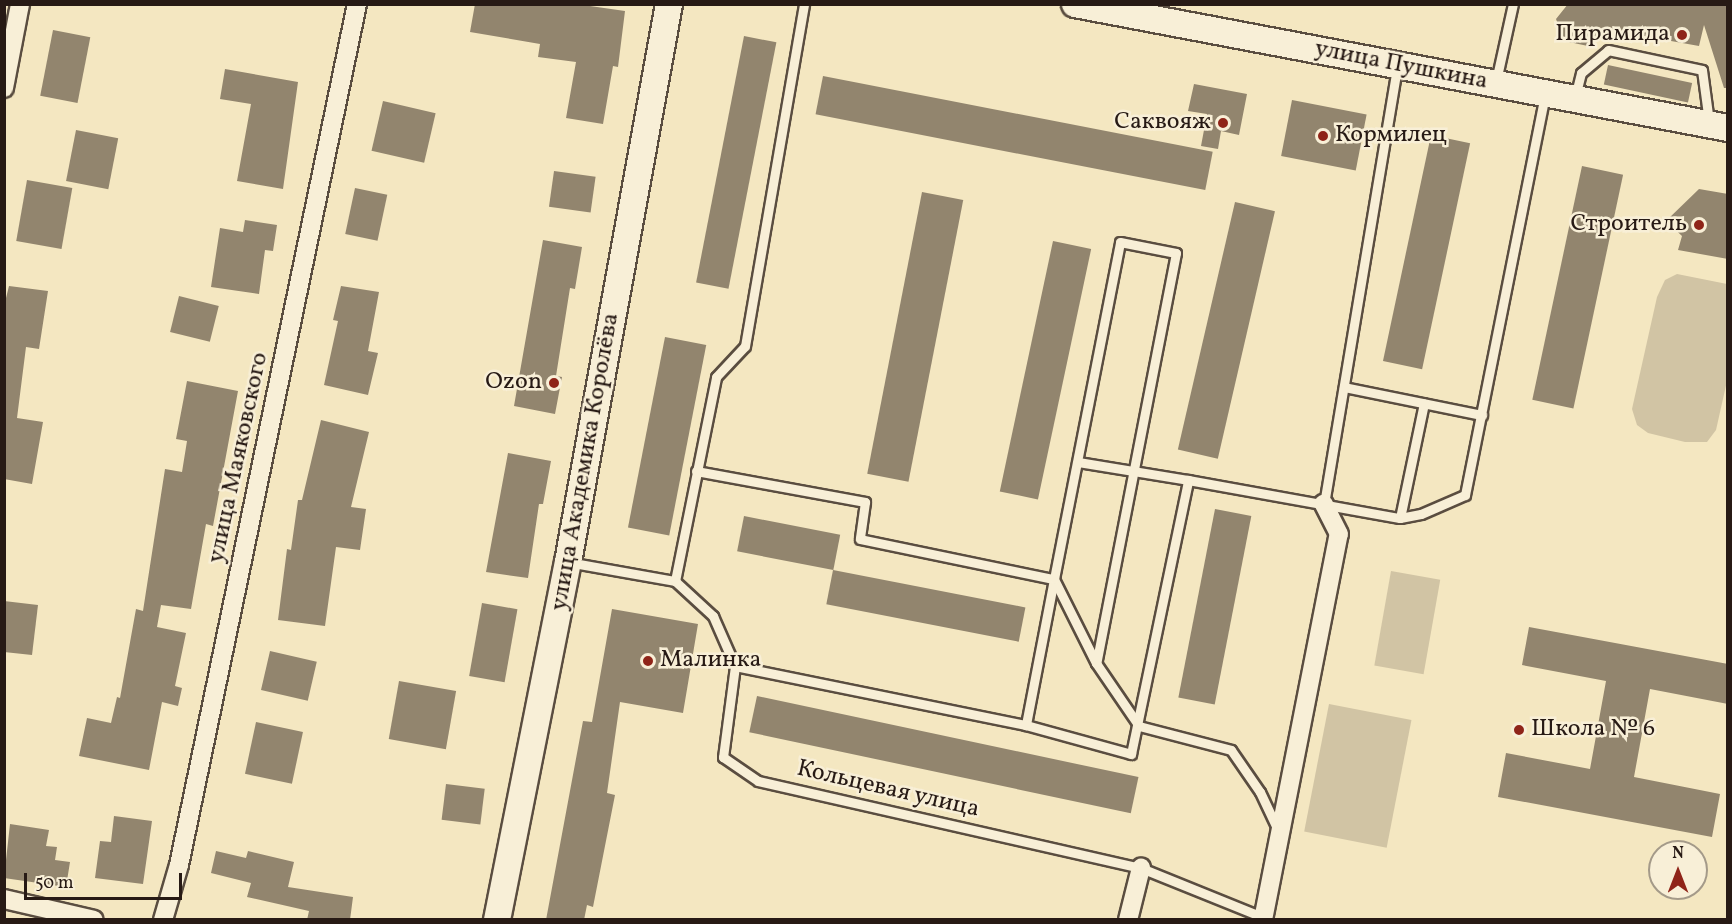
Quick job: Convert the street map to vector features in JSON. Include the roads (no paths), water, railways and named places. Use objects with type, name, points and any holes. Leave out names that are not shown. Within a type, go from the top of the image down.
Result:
[{"type":"street","points":[[4,88],[20,4]]},
{"type":"street","name":"улица Маяковского","points":[[163,920],[179,866],[357,4]]},
{"type":"street","name":"улица Академика Королёва","points":[[497,920],[568,562],[669,4]]},
{"type":"street","name":"улица Пушкина","points":[[1075,4],[1718,126]]},
{"type":"street","points":[[1266,919],[1339,534],[1324,504]]},
{"type":"street","points":[[1128,920],[1141,868]]},
{"type":"street","points":[[4,899],[94,920]]},
{"type":"lane","points":[[675,581],[716,377],[745,346],[804,4]]},
{"type":"lane","points":[[1496,84],[1513,4]]},
{"type":"lane","points":[[1575,99],[1581,73],[1608,50],[1702,70],[1718,126]]},
{"type":"lane","points":[[1324,504],[1398,66]]},
{"type":"lane","points":[[1078,462],[1400,518],[1421,514],[1465,495],[1546,93]]},
{"type":"lane","points":[[1026,725],[1120,242],[1176,253],[1136,473],[1096,663]]},
{"type":"lane","points":[[1344,387],[1482,415]]},
{"type":"lane","points":[[1400,518],[1424,403]]},
{"type":"lane","points":[[696,471],[865,502],[860,539],[1054,579]]},
{"type":"lane","points":[[568,562],[675,581],[713,616],[735,666],[1026,725],[1131,754],[1139,726],[1188,480]]},
{"type":"lane","points":[[1054,579],[1096,663],[1139,726],[1231,750],[1260,792],[1281,836]]},
{"type":"lane","name":"Кольцевая улица","points":[[735,666],[723,757],[759,781],[1141,868]]},
{"type":"lane","points":[[1141,868],[1266,919]]},
{"type":"place","name":"Пирамида","points":[[1682,35]]},
{"type":"place","name":"Саквояж","points":[[1223,123]]},
{"type":"place","name":"Кормилец","points":[[1323,136]]},
{"type":"place","name":"Строитель","points":[[1699,225]]},
{"type":"place","name":"Ozon","points":[[554,383]]},
{"type":"place","name":"Малинка","points":[[648,661]]},
{"type":"place","name":"Школа № 6","points":[[1519,730]]}]
